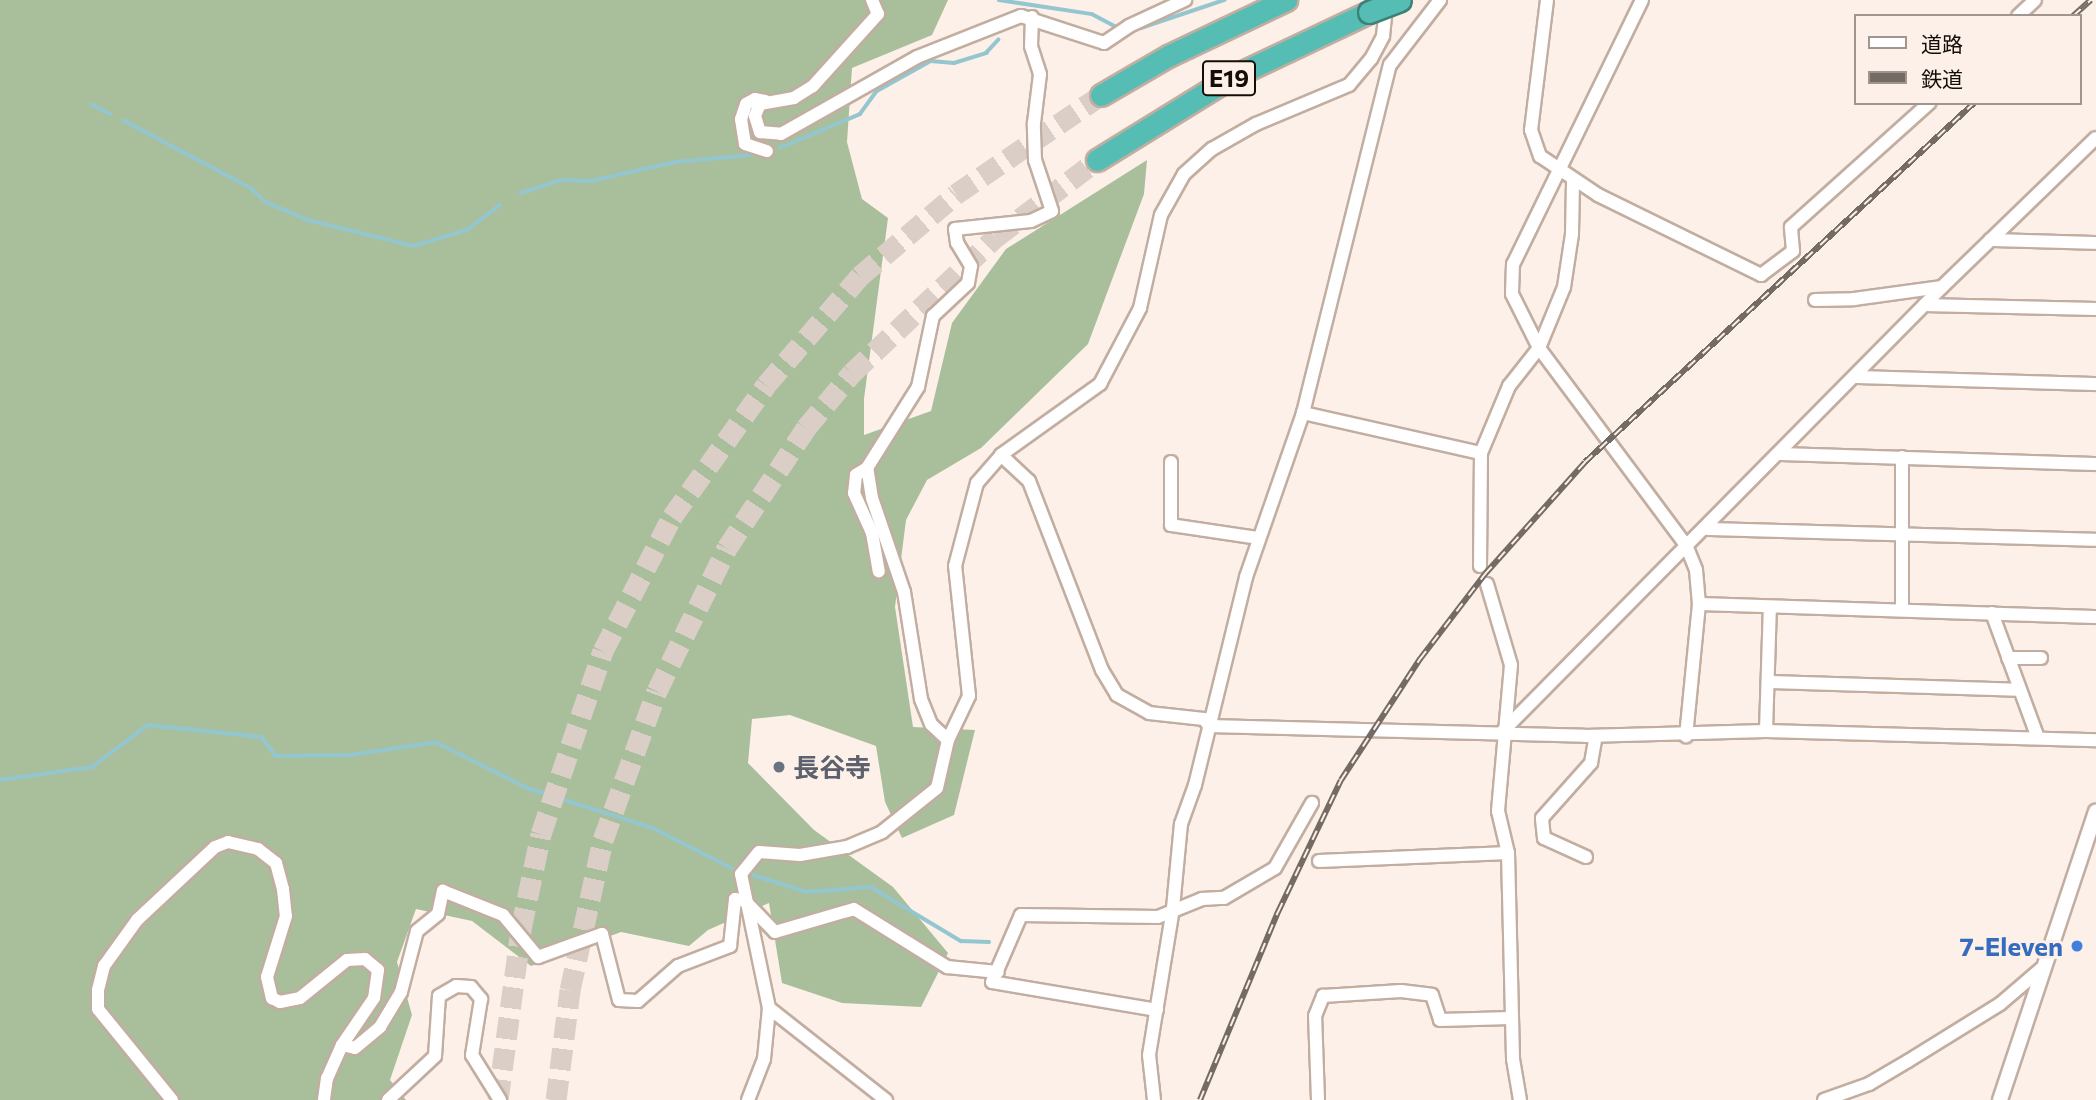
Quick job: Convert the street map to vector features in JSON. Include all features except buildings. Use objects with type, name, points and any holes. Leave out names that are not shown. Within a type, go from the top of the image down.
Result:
[{"type":"highway","name":"E19","points":[[1101,95],[1168,56],[1286,0]]},
{"type":"highway","name":"E19","points":[[1097,160],[1230,78],[1400,0]]},
{"type":"street","points":[[872,0],[878,14],[813,86],[793,97],[760,104],[756,125],[760,132],[781,134],[917,57],[1021,16],[1032,17],[1104,43],[1129,26],[1185,0]]},
{"type":"street","points":[[748,1100],[764,1059],[769,1008],[741,874],[759,852],[800,855],[847,847],[901,821],[937,788],[948,740],[970,690],[955,566],[977,483],[1001,455],[1100,384],[1140,308],[1161,215],[1184,174],[1212,149],[1256,124],[1349,85],[1371,59],[1382,36],[1388,0]]},
{"type":"street","points":[[1154,1100],[1149,1055],[1173,908],[1181,824],[1258,538],[1303,413],[1390,65],[1440,0]]},
{"type":"street","points":[[1547,0],[1540,86],[1531,130],[1540,156],[1573,180],[1761,275],[1793,251],[1791,227],[1927,105]]},
{"type":"street","points":[[1643,0],[1557,169],[1511,274],[1514,302],[1539,348],[1686,545],[1696,570],[1699,604],[1686,736]]},
{"type":"street","points":[[2020,14],[2035,0]]},
{"type":"street","points":[[879,571],[872,533],[854,493],[856,475],[867,468],[918,387],[933,316],[968,284],[971,266],[957,243],[955,229],[1031,221],[1052,211],[1035,160],[1034,123],[1041,74],[1031,46],[1032,17]]},
{"type":"street","points":[[765,101],[762,97],[746,104],[741,119],[745,144],[767,152]]},
{"type":"street","points":[[1502,732],[1686,545],[1707,529],[1942,287],[2096,138]]},
{"type":"street","points":[[1480,566],[1481,453],[1509,386],[1539,348],[1564,287],[1572,234],[1573,180]]},
{"type":"street","points":[[1990,240],[2096,243]]},
{"type":"street","points":[[1815,300],[1854,299],[1942,287]]},
{"type":"street","points":[[1924,305],[2096,309]]},
{"type":"street","points":[[1855,377],[2096,384]]},
{"type":"street","points":[[1303,413],[1481,453]]},
{"type":"street","points":[[1779,454],[2096,464]]},
{"type":"street","points":[[1001,455],[1030,481],[1102,670],[1117,695],[1149,713],[1204,719],[1209,726]]},
{"type":"street","points":[[1902,457],[1902,610]]},
{"type":"street","points":[[1171,462],[1171,524],[1258,538]]},
{"type":"street","points":[[867,468],[872,498],[904,592],[921,699],[931,724],[948,740]]},
{"type":"street","points":[[1707,529],[2096,540]]},
{"type":"street","points":[[1487,584],[1511,665],[1510,705],[1502,732],[1498,811],[1508,853],[1511,1018],[1520,1100]]},
{"type":"street","points":[[1699,604],[2096,617]]},
{"type":"street","points":[[1766,731],[1770,607]]},
{"type":"street","points":[[1992,613],[2038,738]]},
{"type":"street","points":[[2008,658],[2040,658]]},
{"type":"street","points":[[1769,682],[2019,690]]},
{"type":"street","points":[[1209,726],[1597,736],[1686,736],[1706,731],[1766,731],[2096,740]]},
{"type":"street","points":[[1586,857],[1544,838],[1542,818],[1591,763],[1597,736]]},
{"type":"street","points":[[1157,1010],[992,982],[1021,915],[1158,917],[1173,908],[1223,898],[1275,868],[1312,803]]},
{"type":"street","points":[[2000,1100],[2041,969],[2096,812]]},
{"type":"street","points":[[172,1100],[98,1009],[98,990],[104,966],[137,920],[215,847],[228,842],[258,849],[276,863],[286,916],[267,977],[272,998],[280,1002],[300,998],[347,960],[365,959],[378,970],[374,998],[342,1045],[327,1078],[324,1100]]},
{"type":"street","points":[[1319,861],[1508,853]]},
{"type":"street","points":[[342,1045],[355,1048],[380,1027],[401,992],[417,931],[438,915],[443,891],[503,915],[538,957],[603,934],[619,1000],[638,1001],[678,966],[730,946],[735,899],[745,901],[775,932],[854,909],[947,967],[998,972]]},
{"type":"street","points":[[1824,1100],[1869,1084],[2000,1004],[2041,969]]},
{"type":"street","points":[[388,1100],[435,1056],[439,996],[450,987],[464,986],[481,999],[472,1055],[500,1100]]},
{"type":"street","points":[[1318,1100],[1315,1016],[1323,996],[1401,991],[1432,995],[1440,1020],[1511,1018]]},
{"type":"street","points":[[769,1008],[886,1100]]},
{"type":"green space","points":[[0,0],[948,0],[932,35],[852,68],[847,142],[862,199],[888,218],[864,399],[864,435],[931,411],[952,323],[1006,249],[1147,160],[1144,194],[1088,344],[981,448],[927,480],[906,520],[895,607],[913,727],[975,730],[954,815],[902,838],[885,802],[876,746],[790,715],[752,719],[748,763],[814,830],[893,887],[948,953],[921,1007],[842,1003],[782,983],[769,903],[708,930],[689,946],[621,932],[531,966],[472,921],[416,909],[397,962],[412,1015],[390,1080],[406,1100],[0,1100]]},
{"type":"waterway","points":[[999,0],[1092,14],[1118,28]]},
{"type":"waterway","points":[[1141,28],[1224,0]]},
{"type":"waterway","points":[[780,148],[860,114],[877,91],[931,61],[954,63],[986,53],[998,40]]},
{"type":"waterway","points":[[91,104],[111,114]]},
{"type":"waterway","points":[[123,120],[251,188],[266,202],[308,220],[414,246],[467,230],[500,205]]},
{"type":"waterway","points":[[521,193],[561,180],[591,181],[676,162],[751,155]]},
{"type":"waterway","points":[[0,780],[92,767],[148,725],[262,737],[276,756],[351,755],[436,742],[530,789],[653,828],[732,868]]},
{"type":"waterway","points":[[753,875],[807,892],[871,887],[961,941],[989,942]]},
{"type":"tunnel","points":[[498,1100],[521,929],[541,834],[603,651],[672,517],[766,385],[860,276],[956,194],[1101,95]]},
{"type":"tunnel","points":[[556,1100],[570,990],[603,840],[657,691],[727,548],[806,428],[852,373],[996,237],[1097,160]]},
{"type":"railway","points":[[2075,14],[2091,0]]},
{"type":"railway","points":[[1200,1100],[1278,912],[1341,780],[1420,659],[1485,574],[1585,462],[1972,105]]},
{"type":"place","name":"長谷寺","points":[[779,767]]},
{"type":"place","name":"7-Eleven","points":[[2077,946]]}]
